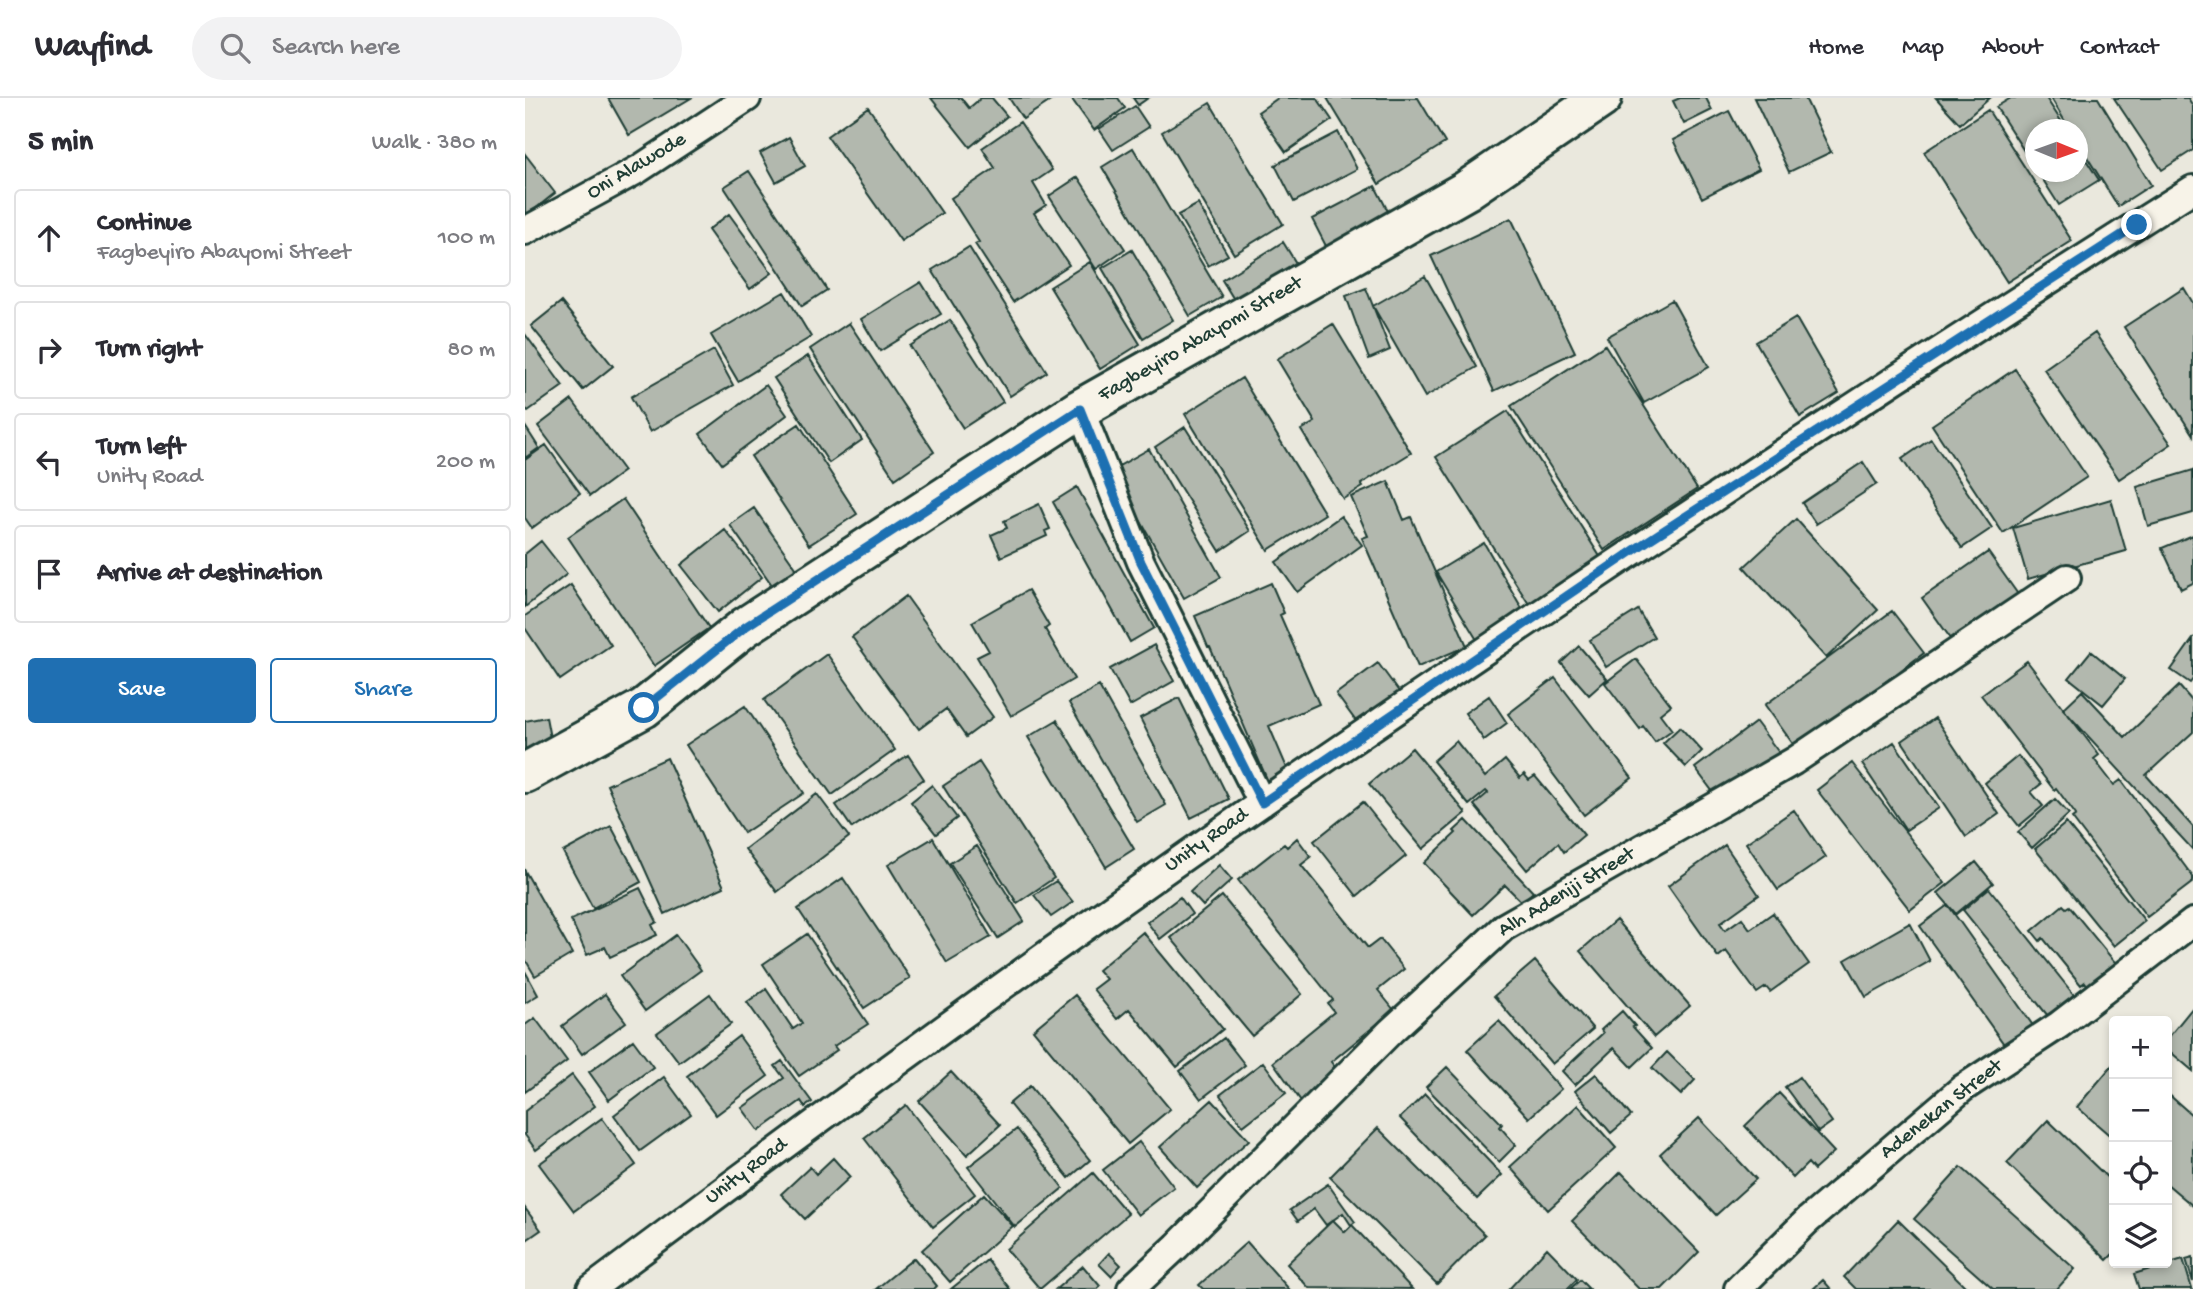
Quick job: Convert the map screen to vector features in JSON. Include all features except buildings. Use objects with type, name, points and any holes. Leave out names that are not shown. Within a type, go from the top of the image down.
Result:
[{"type":"street","name":"Oni Alawode","points":[[525,231],[639,169],[747,98]]},
{"type":"street","name":"Fagbeyiro Abayomi Street","points":[[525,772],[644,708],[745,627],[1080,409],[1467,190],[1602,98]]},
{"type":"street","name":"Unity Road","points":[[591,1289],[848,1097],[1262,803],[1649,540],[2193,190]]},
{"type":"street","points":[[1080,409],[1141,562],[1262,803]]},
{"type":"street","name":"Alh Adeniji Street","points":[[1131,1289],[1391,1031],[1504,927],[1794,761],[2067,578]]},
{"type":"street","name":"Adenekan Street","points":[[1738,1289],[1807,1221],[1963,1088],[2059,1025],[2193,922]]},
{"type":"route","points":[[644,708],[745,627],[1080,409],[1141,562],[1262,803],[1649,540],[2137,225]]}]
